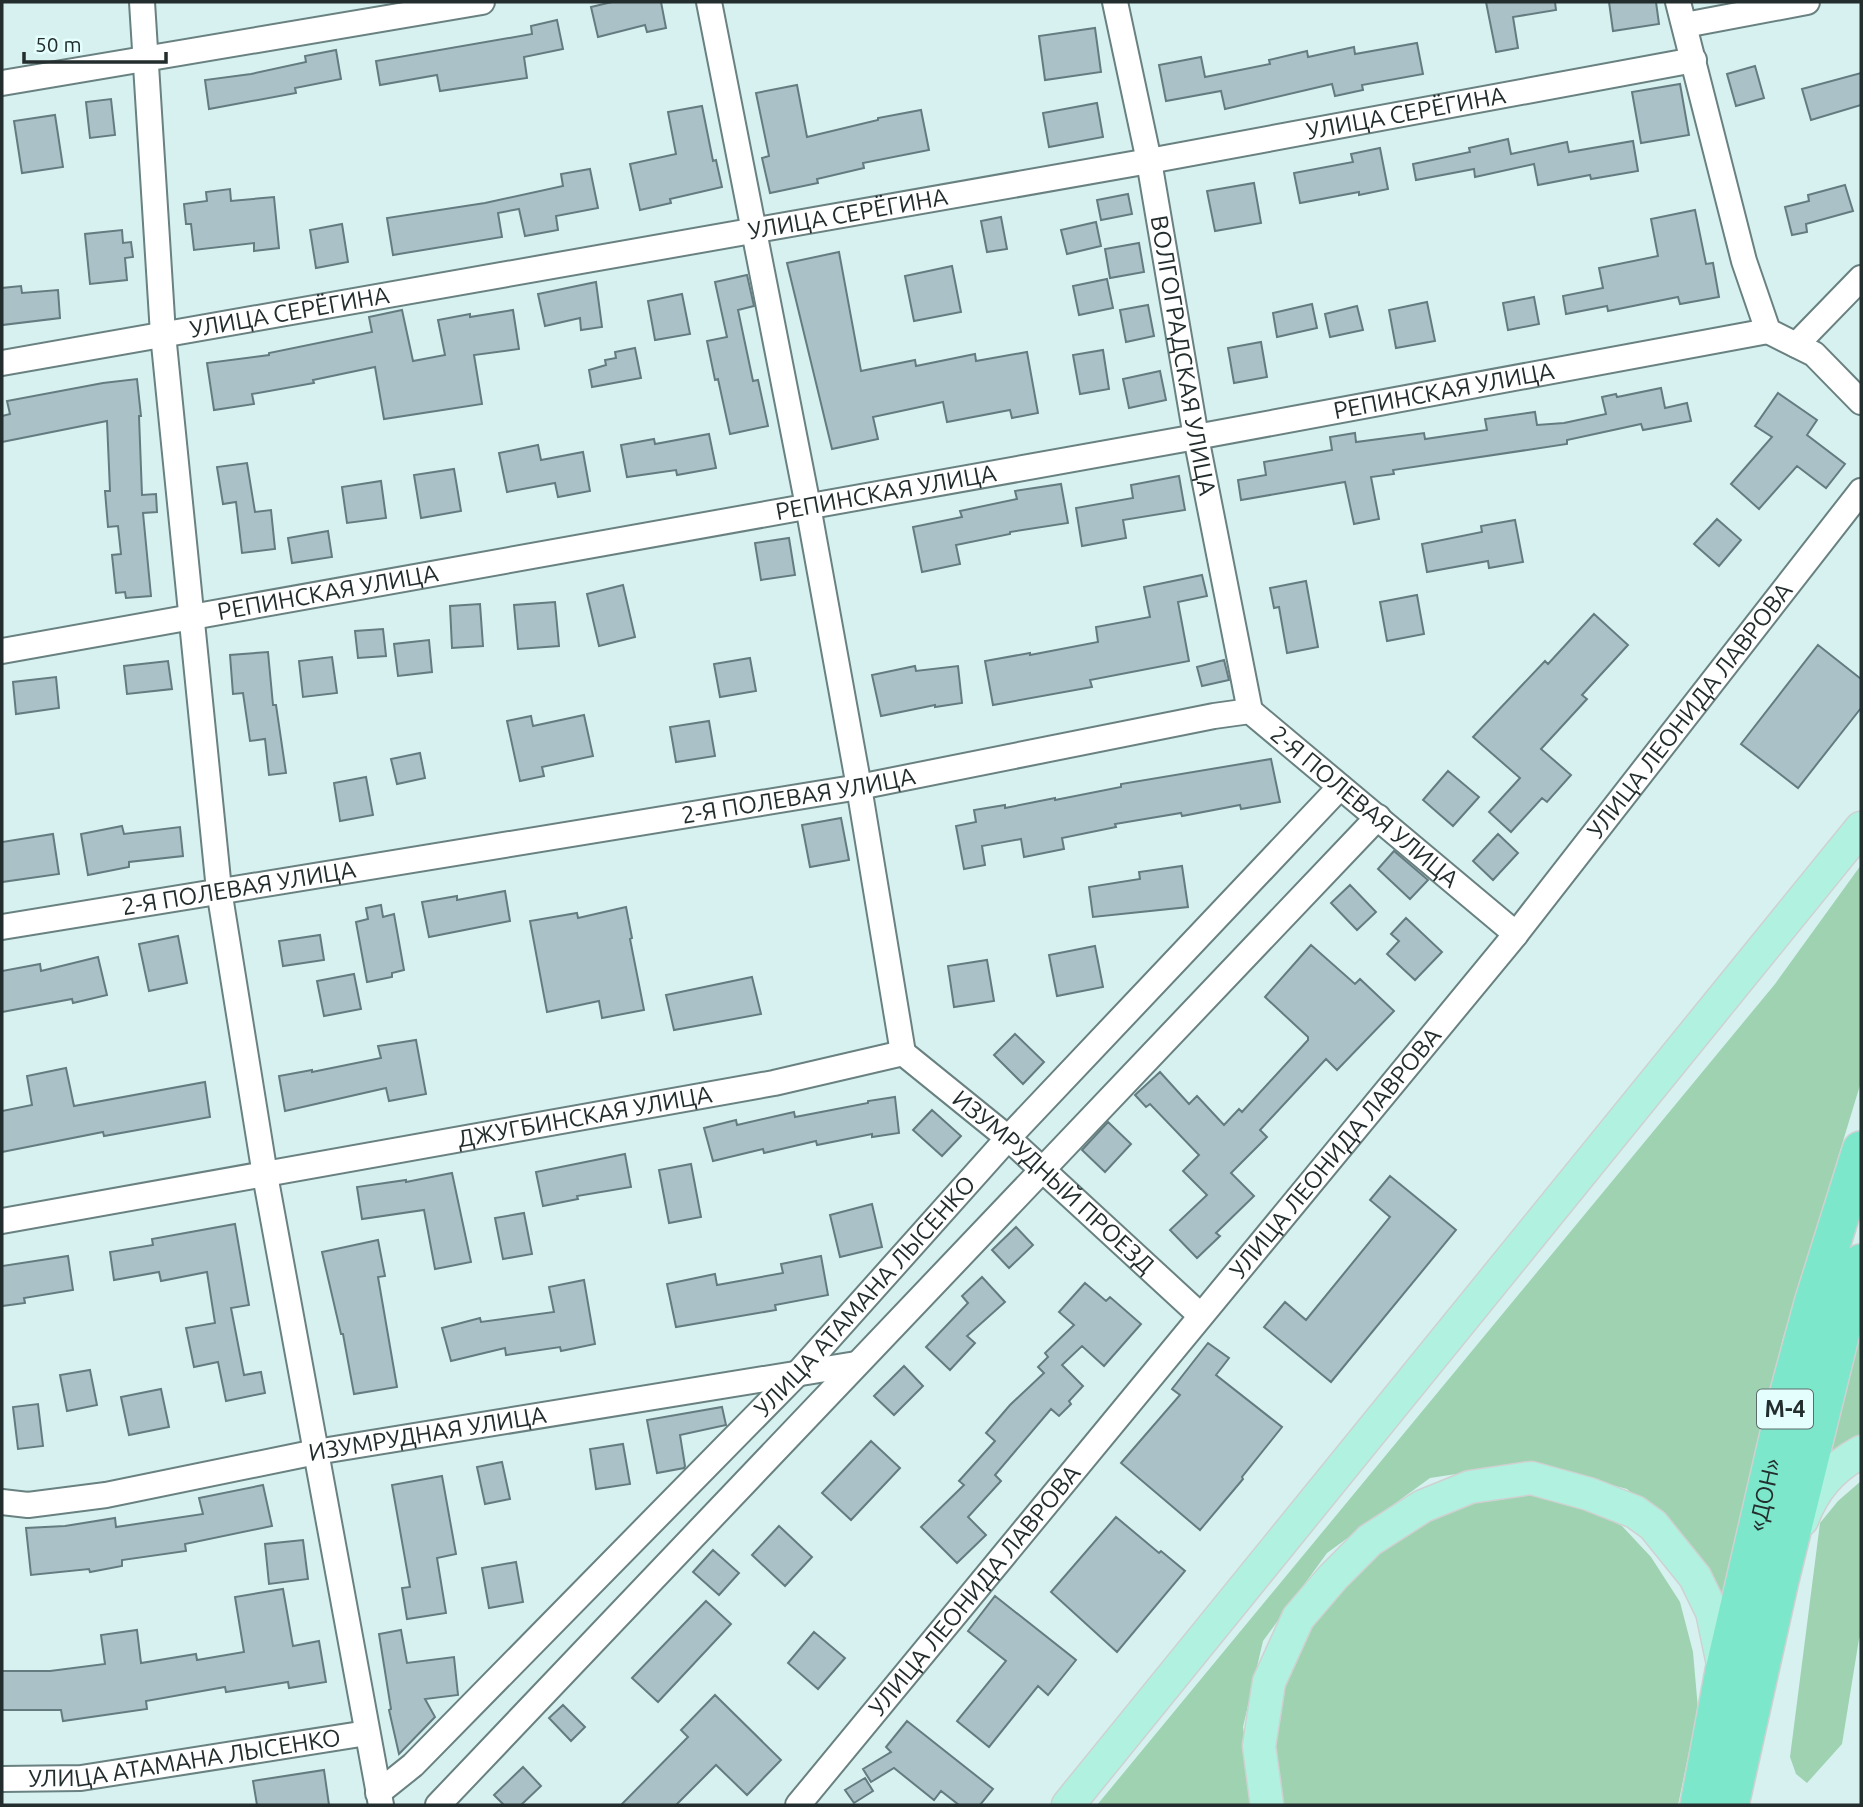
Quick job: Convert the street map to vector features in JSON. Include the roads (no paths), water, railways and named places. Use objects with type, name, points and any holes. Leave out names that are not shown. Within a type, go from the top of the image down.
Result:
[{"type":"highway","name":"«ДОН»","points":[[1730,1805],[1722,1767],[1724,1671],[1787,1399],[1813,1303],[1861,1150]]},
{"type":"highway","name":"«ДОН»","points":[[1699,1805],[1722,1767],[1780,1580],[1846,1312],[1861,1263]]},
{"type":"main road","points":[[1068,1805],[1861,828]]},
{"type":"main road","points":[[1780,1580],[1809,1501],[1838,1465],[1861,1452]]},
{"type":"main road","points":[[1267,1805],[1259,1746],[1269,1682],[1297,1618],[1370,1541],[1423,1506],[1470,1487],[1531,1478],[1589,1494],[1634,1511],[1653,1525],[1695,1577],[1712,1612],[1724,1671]]},
{"type":"street","points":[[142,2],[163,334],[219,890],[265,1175],[379,1799]]},
{"type":"street","points":[[2,83],[482,2]]},
{"type":"street","points":[[709,2],[808,506],[859,787],[903,1053]]},
{"type":"street","name":"ВОЛГОГРАДСКАЯ УЛИЦА","points":[[1115,2],[1149,161],[1196,437],[1250,711]]},
{"type":"street","points":[[1678,2],[1744,261],[1768,331],[1814,354],[1861,402]]},
{"type":"street","points":[[1685,25],[1807,2]]},
{"type":"street","name":"УЛИЦА СЕРЁГИНА","points":[[2,363],[1149,161],[1694,60]]},
{"type":"street","points":[[1796,345],[1861,278]]},
{"type":"street","name":"РЕПИНСКАЯ УЛИЦА","points":[[2,651],[1196,437],[1768,331]]},
{"type":"street","name":"УЛИЦА ЛЕОНИДА ЛАВРОВА","points":[[798,1805],[1516,934],[1861,491]]},
{"type":"street","name":"2-Я ПОЛЕВАЯ УЛИЦА","points":[[2,927],[859,787],[1250,711],[1516,934]]},
{"type":"street","name":"УЛИЦА АТАМАНА ЛЫСЕНКО","points":[[379,1799],[798,1373],[1008,1138],[1340,787]]},
{"type":"street","points":[[438,1805],[1041,1168],[1378,817]]},
{"type":"street","name":"ИЗУМРУДНЫЙ ПРОЕЗД","points":[[903,1053],[1008,1138],[1200,1315]]},
{"type":"street","name":"ДЖУГБИНСКАЯ УЛИЦА","points":[[2,1221],[774,1083],[903,1053]]},
{"type":"street","name":"ИЗУМРУДНАЯ УЛИЦА","points":[[2,1502],[27,1505],[106,1494],[316,1451],[856,1364]]},
{"type":"street","name":"УЛИЦА АТАМАНА ЛЫСЕНКО","points":[[2,1779],[82,1778],[367,1733]]}]
